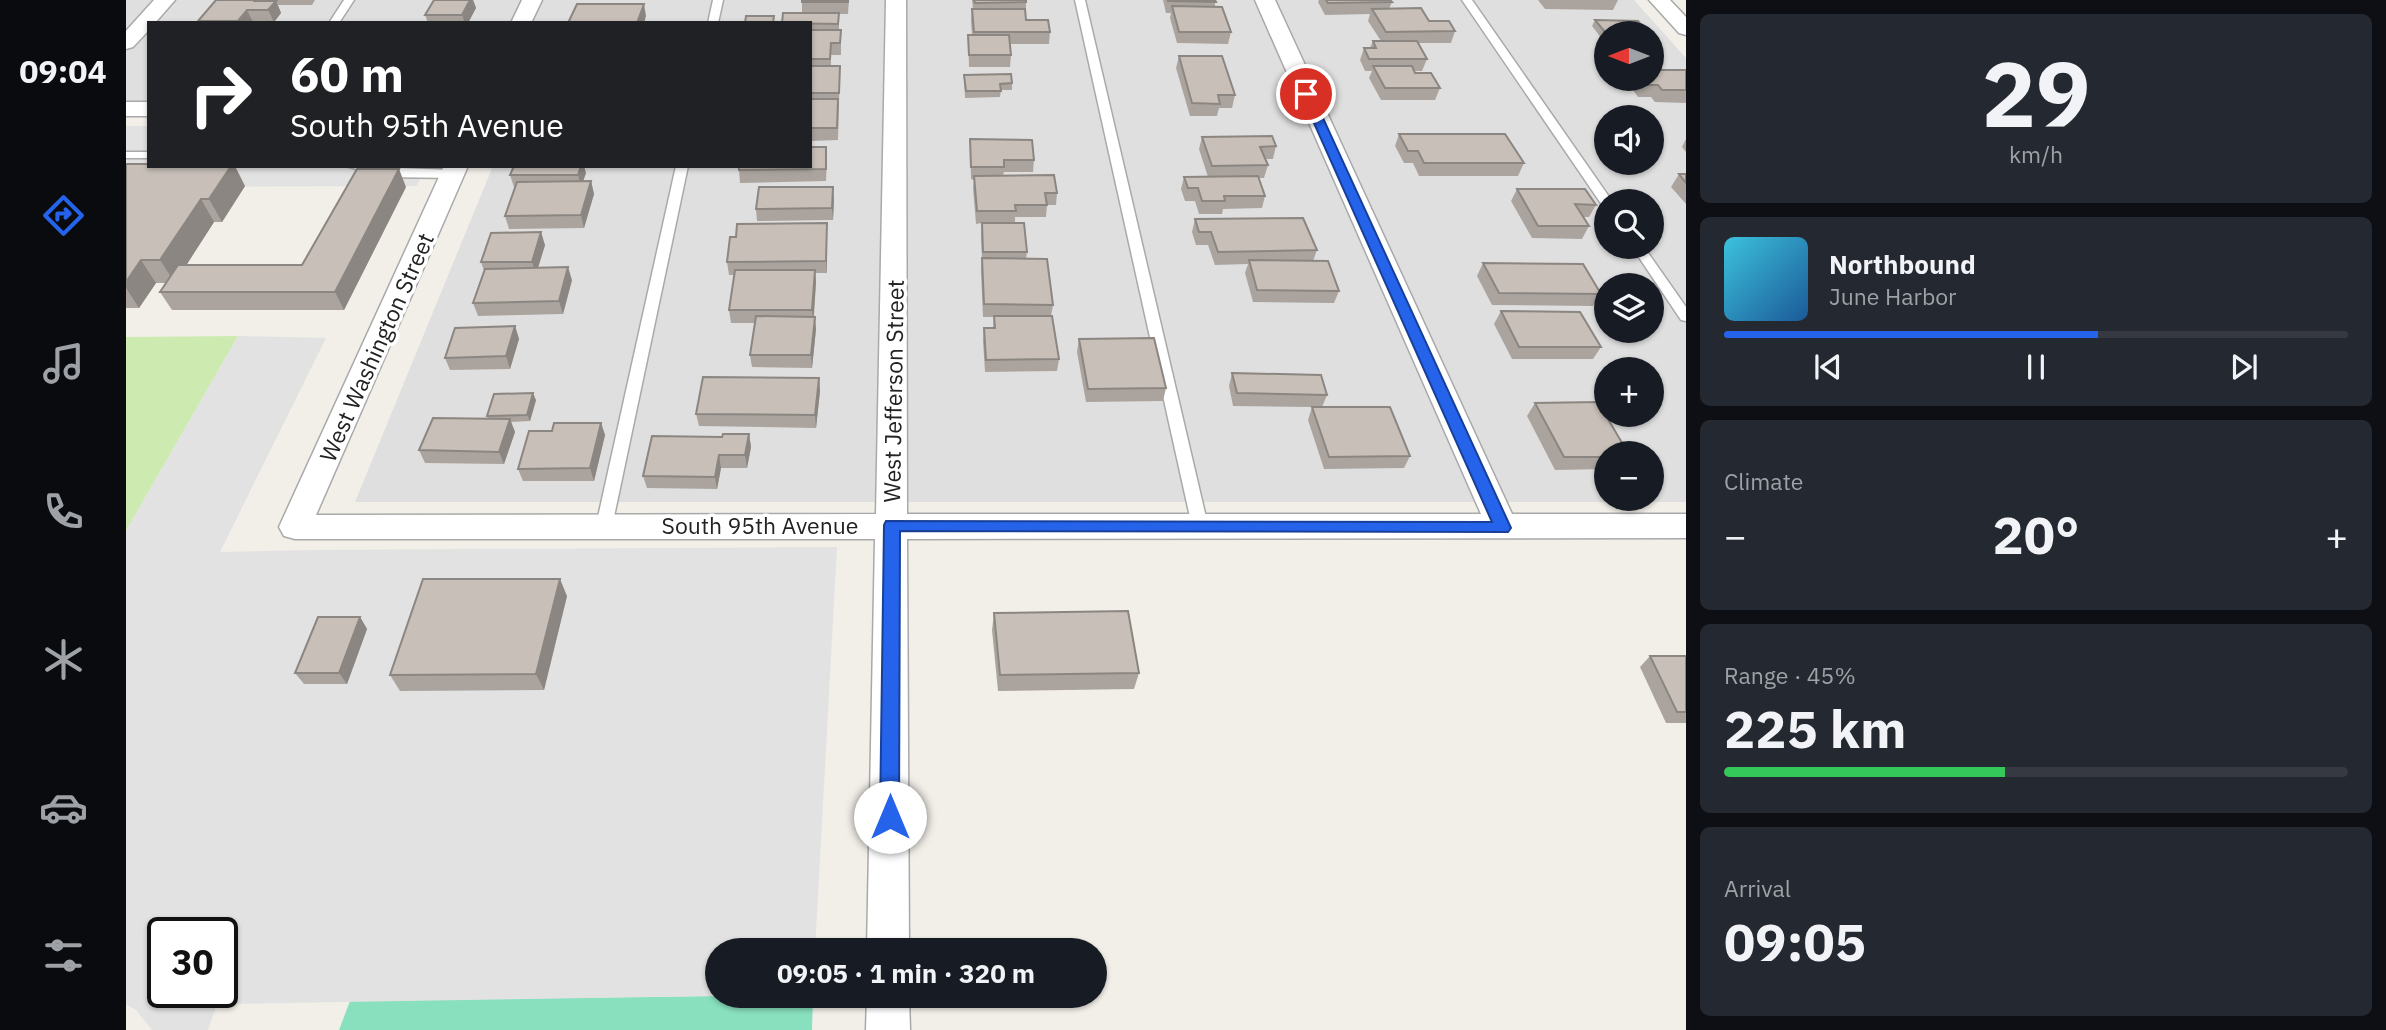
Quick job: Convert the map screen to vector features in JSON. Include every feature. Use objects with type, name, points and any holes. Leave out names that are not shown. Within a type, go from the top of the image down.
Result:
[{"type":"street","points":[[126,43],[165,0]]},
{"type":"street","points":[[522,21],[532,0]]},
{"type":"street","name":"West Jefferson Street","points":[[888,938],[896,0]]},
{"type":"street","points":[[1265,0],[1503,528]]},
{"type":"street","points":[[1659,0],[1686,29]]},
{"type":"street","points":[[126,109],[147,109]]},
{"type":"street","name":"West Washington Street","points":[[295,527],[455,170]]},
{"type":"street","name":"South 95th Avenue","points":[[295,527],[1686,527]]},
{"type":"street","points":[[888,1008],[888,1030]]},
{"type":"lane","points":[[335,21],[349,0]]},
{"type":"lane","points":[[713,21],[718,0]]},
{"type":"lane","points":[[1080,0],[1200,526]]},
{"type":"lane","points":[[1468,0],[1597,189]]},
{"type":"lane","points":[[126,155],[147,155]]},
{"type":"lane","points":[[361,168],[384,173],[455,170]]},
{"type":"lane","points":[[604,526],[682,168]]},
{"type":"lane","points":[[1645,259],[1686,317]]},
{"type":"shaded area","points":[[126,0],[1634,0],[1653,21],[1594,21],[1594,91],[1664,91],[1664,33],[1686,58],[1686,502],[1664,502],[1664,441],[1594,441],[1594,502],[355,502],[492,168],[812,168],[812,21],[147,21],[147,101],[126,101]]},
{"type":"shaded area","points":[[126,126],[147,126],[147,168],[425,168],[417,186],[126,187]]},
{"type":"shaded area","points":[[238,336],[326,338],[220,552],[837,547],[816,938],[705,938],[705,996],[238,1004],[238,917],[147,917],[147,1008],[216,1008],[208,1030],[152,1030],[136,1010],[126,1004],[126,531]]},
{"type":"green space","points":[[238,336],[126,531],[126,337]]},
{"type":"green space","points":[[705,996],[705,1008],[813,1008],[812,1030],[339,1030],[350,1001]]},
{"type":"building","points":[[216,0],[276,1],[268,10],[247,10],[238,21],[198,21]]},
{"type":"building","points":[[434,0],[470,0],[462,15],[425,15]]},
{"type":"building","points":[[848,0],[848,2],[802,2]]},
{"type":"building","points":[[974,0],[1026,0],[1026,2],[975,3]]},
{"type":"building","points":[[1215,0],[1216,2],[1168,1]]},
{"type":"building","points":[[1326,0],[1390,0],[1392,2],[1328,3]]},
{"type":"building","points":[[577,4],[644,4],[638,21],[569,21]]},
{"type":"building","points":[[1172,6],[1222,7],[1231,32],[1179,32]]},
{"type":"building","points":[[1421,8],[1429,21],[1449,21],[1455,31],[1386,32],[1372,9]]},
{"type":"building","points":[[972,9],[1025,9],[1026,20],[1048,20],[1050,32],[974,32]]},
{"type":"building","points":[[783,13],[839,13],[838,24],[782,21]]},
{"type":"building","points":[[746,16],[774,16],[773,21],[745,21]]},
{"type":"building","points":[[812,30],[841,30],[840,43],[831,43],[830,59],[812,59]]},
{"type":"building","points":[[968,35],[1009,35],[1011,55],[969,55]]},
{"type":"building","points":[[1373,41],[1417,41],[1427,59],[1369,59],[1364,48],[1376,48]]},
{"type":"building","points":[[1179,56],[1222,56],[1235,95],[1218,95],[1220,104],[1192,103]]},
{"type":"building","points":[[812,66],[840,66],[839,93],[812,93]]},
{"type":"building","points":[[1373,66],[1412,66],[1415,73],[1431,73],[1440,88],[1385,88]]},
{"type":"building","points":[[1664,70],[1686,70],[1686,90],[1664,90]]},
{"type":"building","points":[[1011,74],[1012,83],[1000,84],[1001,91],[966,91],[964,75]]},
{"type":"building","points":[[812,99],[838,99],[837,128],[812,128]]},
{"type":"building","points":[[1399,134],[1505,134],[1524,163],[1424,163],[1418,151],[1408,151]]},
{"type":"building","points":[[1272,136],[1276,146],[1260,147],[1268,165],[1212,166],[1202,137]]},
{"type":"building","points":[[970,139],[1032,140],[1034,160],[1004,160],[1004,167],[971,167]]},
{"type":"building","points":[[812,147],[826,147],[826,169],[739,170],[812,168]]},
{"type":"building","points":[[126,164],[147,164],[147,168],[230,168],[209,199],[201,199],[160,260],[141,260],[126,282]]},
{"type":"building","points":[[513,168],[580,168],[578,175],[510,175]]},
{"type":"building","points":[[357,169],[399,169],[335,292],[160,292],[178,265],[302,265]]},
{"type":"building","points":[[1679,174],[1686,174],[1686,183]]},
{"type":"building","points":[[1054,175],[1057,193],[1045,193],[1047,205],[1015,205],[1016,211],[977,211],[974,176]]},
{"type":"building","points":[[1258,176],[1265,196],[1224,196],[1225,201],[1202,201],[1198,188],[1188,188],[1184,177]]},
{"type":"building","points":[[591,181],[581,215],[505,216],[517,182]]},
{"type":"building","points":[[759,187],[833,187],[832,208],[756,209]]},
{"type":"building","points":[[1517,189],[1585,189],[1594,202],[1594,205],[1575,204],[1589,226],[1538,226]]},
{"type":"building","points":[[1303,218],[1317,250],[1218,252],[1211,232],[1199,232],[1195,219]]},
{"type":"building","points":[[827,223],[826,261],[727,262],[730,237],[736,237],[737,224]]},
{"type":"building","points":[[982,223],[1024,223],[1027,252],[983,252]]},
{"type":"building","points":[[541,232],[532,262],[481,262],[491,233]]},
{"type":"building","points":[[982,258],[1047,259],[1053,305],[984,304]]},
{"type":"building","points":[[1249,260],[1328,261],[1339,291],[1257,290]]},
{"type":"building","points":[[1483,263],[1583,264],[1594,282],[1594,294],[1499,293]]},
{"type":"building","points":[[568,267],[559,301],[473,303],[485,269]]},
{"type":"building","points":[[735,270],[815,270],[812,310],[729,310]]},
{"type":"building","points":[[1501,311],[1580,312],[1594,335],[1594,343],[1599,343],[1601,347],[1519,347]]},
{"type":"building","points":[[756,316],[815,317],[811,355],[750,355]]},
{"type":"building","points":[[994,316],[1052,316],[1059,359],[986,360],[984,328],[995,328]]},
{"type":"building","points":[[515,326],[506,356],[445,358],[455,328]]},
{"type":"building","points":[[1154,338],[1166,388],[1088,389],[1079,339]]},
{"type":"building","points":[[1232,373],[1321,375],[1327,395],[1237,393]]},
{"type":"building","points":[[703,377],[819,378],[815,415],[696,414]]},
{"type":"building","points":[[533,393],[527,415],[487,416],[494,394]]},
{"type":"building","points":[[1594,402],[1594,427],[1613,427],[1621,441],[1594,441],[1594,457],[1564,457],[1535,403]]},
{"type":"building","points":[[1312,407],[1390,407],[1410,456],[1329,457]]},
{"type":"building","points":[[433,418],[510,419],[499,452],[419,450]]},
{"type":"building","points":[[554,423],[601,423],[590,468],[518,469],[529,431],[552,431]]},
{"type":"building","points":[[723,434],[749,434],[745,455],[719,455],[715,477],[643,476],[652,436],[722,437]]},
{"type":"building","points":[[423,579],[560,579],[536,674],[390,675]]},
{"type":"building","points":[[1128,611],[1139,673],[1000,675],[994,613]]},
{"type":"building","points":[[318,617],[360,617],[339,673],[295,673]]},
{"type":"building","points":[[1650,656],[1686,656],[1686,712],[1677,712]]},
{"type":"route","points":[[890,817],[892,525],[1503,528],[1306,94]]}]
